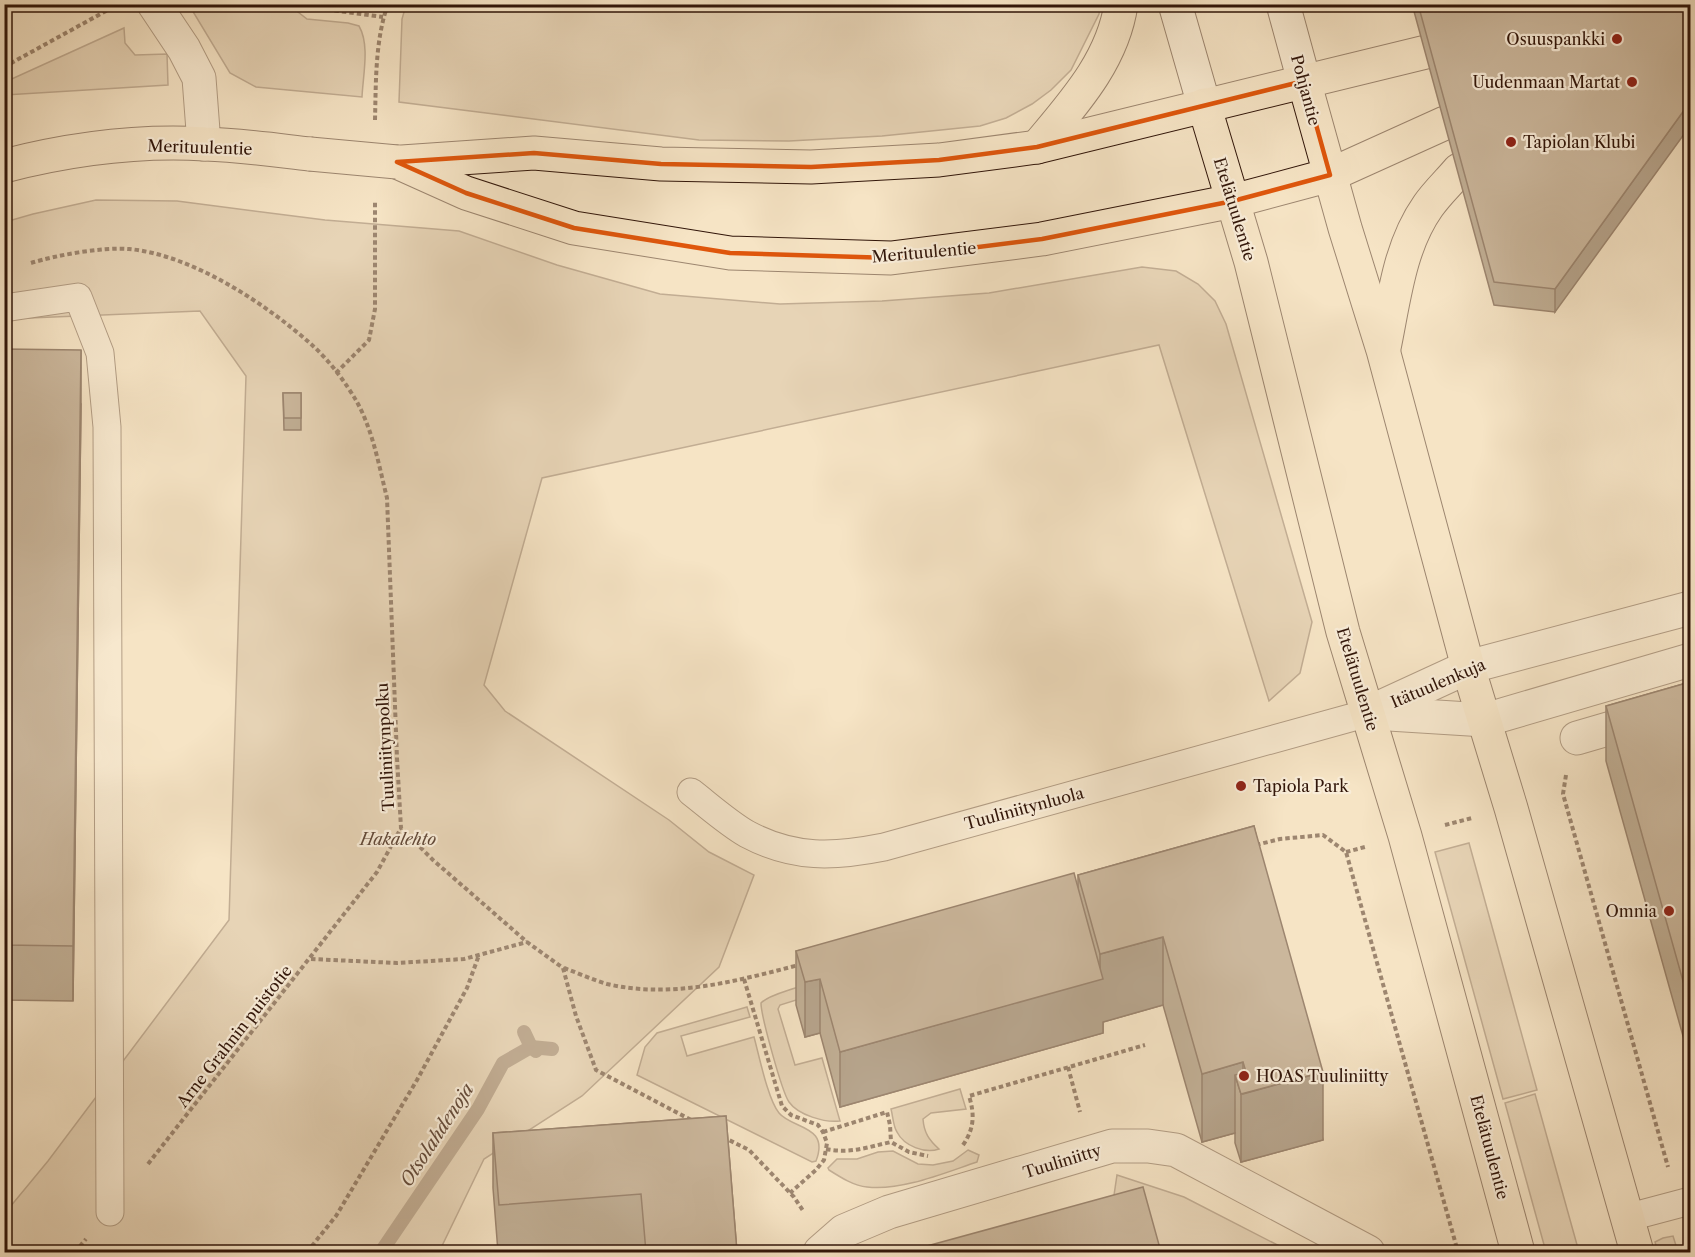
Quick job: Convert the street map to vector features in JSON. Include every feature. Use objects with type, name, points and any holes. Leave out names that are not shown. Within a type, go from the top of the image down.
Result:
[{"type":"main road","points":[[1037,147],[1080,94],[1111,44],[1121,4]]},
{"type":"main road","name":"Merituulentie","points":[[4,166],[85,148],[128,144],[204,144],[397,162],[534,153],[661,164],[811,167],[939,160],[1037,147],[1426,52]]},
{"type":"main road","name":"Pohjantie","points":[[1304,81],[1330,176]]},
{"type":"main road","name":"Etelätuulentie","points":[[1204,105],[1251,262],[1343,632],[1405,836],[1518,1252]]},
{"type":"main road","name":"Merituulentie","points":[[397,162],[466,193],[574,228],[730,252],[891,258],[1042,239],[1233,201],[1330,176],[1445,123]]},
{"type":"main road","points":[[1383,350],[1401,265],[1411,237],[1428,206],[1459,170]]},
{"type":"main road","points":[[1330,176],[1383,350],[1468,667],[1511,808],[1637,1252]]},
{"type":"street","points":[[154,4],[199,78],[204,144]]},
{"type":"street","points":[[1175,4],[1204,105]]},
{"type":"street","name":"Pohjantie","points":[[1283,4],[1304,81]]},
{"type":"street","name":"Itätuulenkuja","points":[[1368,712],[1468,667],[1690,608]]},
{"type":"street","name":"Itätuulenkuja","points":[[1368,712],[1485,720],[1690,660]]},
{"type":"street","points":[[1577,738],[1690,705]]},
{"type":"street","name":"Tuuliniitty","points":[[824,1249],[844,1231],[889,1212],[1112,1146],[1148,1146],[1176,1150],[1368,1252]]},
{"type":"lane","points":[[4,308],[78,297],[100,353],[107,427],[110,1212]]},
{"type":"lane","name":"Tuuliniitynluola","points":[[691,792],[746,833],[776,846],[809,854],[846,854],[884,847],[1368,712]]},
{"type":"lane","points":[[1626,1218],[1684,1203]]},
{"type":"path","points":[[4,67],[118,4]]},
{"type":"path","points":[[306,4],[309,7],[383,17]]},
{"type":"path","points":[[375,102],[383,17],[388,4]]},
{"type":"path","points":[[336,373],[369,340],[375,309],[375,218]]},
{"type":"path","name":"Tuuliniitynpolku","points":[[21,266],[52,256],[129,249],[167,257],[202,272],[265,308],[314,346],[358,404],[377,458],[387,498],[401,828],[433,860],[527,942],[563,968],[606,983],[651,990],[716,986],[800,965]]},
{"type":"path","points":[[1577,738],[1568,759],[1563,794],[1684,1203]]},
{"type":"path","points":[[1346,852],[1563,794]]},
{"type":"path","name":"Arne Grahnin puistotie","points":[[75,1252],[110,1212],[311,959],[377,872],[401,828]]},
{"type":"path","points":[[1246,848],[1280,839],[1323,835],[1346,852],[1458,1252]]},
{"type":"path","points":[[1257,845],[1260,854]]},
{"type":"path","points":[[311,959],[397,963],[464,958],[527,942]]},
{"type":"path","points":[[307,1252],[336,1216],[417,1080],[467,988],[479,955]]},
{"type":"path","points":[[563,968],[576,1016],[596,1070],[698,1123]]},
{"type":"path","points":[[744,979],[782,1106],[791,1115],[818,1125],[827,1143],[824,1160],[790,1193]]},
{"type":"path","points":[[958,1148],[963,1145],[974,1125],[969,1096],[1145,1045]]},
{"type":"path","points":[[823,1132],[887,1112],[891,1142]]},
{"type":"path","points":[[719,1134],[749,1150],[790,1193],[824,1249]]},
{"type":"path","points":[[826,1149],[839,1152],[856,1151],[891,1142],[920,1155],[936,1156]]},
{"type":"highlighted area","points":[[1304,81],[1330,175],[1233,201],[1042,239],[891,258],[730,253],[574,228],[466,193],[397,162],[534,153],[661,164],[811,167],[939,160],[1037,147]]},
{"type":"green space","points":[[189,5],[289,5],[307,19],[359,26],[365,51],[362,97],[256,87],[230,73]]},
{"type":"green space","points":[[406,5],[1100,5],[1099,14],[1071,70],[1051,90],[1032,104],[1006,118],[980,126],[882,136],[789,141],[699,140],[399,102],[402,19]]},
{"type":"green space","points":[[124,28],[125,43],[135,55],[167,54],[168,85],[5,95],[5,82]]},
{"type":"green space","name":"Hakalehto","points":[[96,200],[177,201],[325,220],[459,231],[557,265],[660,294],[780,304],[882,301],[989,293],[1142,267],[1176,271],[1198,284],[1215,301],[1226,324],[1312,622],[1300,673],[1269,701],[1159,345],[542,478],[484,685],[505,711],[669,820],[709,852],[754,875],[719,967],[582,1096],[484,1159],[439,1252],[5,1252],[5,1213],[48,1161],[229,920],[246,376],[200,311],[5,319],[4,251],[7,246],[5,247],[5,222]]},
{"type":"green space","points":[[1469,843],[1537,1090],[1503,1099],[1435,852]]},
{"type":"green space","points":[[840,976],[828,990],[780,1005],[778,1009],[795,1065],[822,1058],[840,1121],[834,1121],[805,1114],[789,1102],[772,1054],[761,1003],[786,991]]},
{"type":"green space","points":[[747,1007],[750,1017],[681,1036],[687,1056],[754,1037],[775,1107],[785,1118],[814,1134],[819,1149],[816,1161],[812,1162],[637,1075],[645,1047],[657,1033]]},
{"type":"green space","points":[[960,1089],[966,1109],[931,1113],[923,1119],[928,1136],[939,1149],[921,1150],[900,1137],[891,1109]]},
{"type":"green space","points":[[1535,1094],[1579,1252],[1546,1252],[1505,1103]]},
{"type":"green space","points":[[968,1150],[979,1155],[977,1162],[923,1180],[880,1188],[857,1185],[828,1168],[837,1159],[857,1159],[878,1152],[893,1151],[918,1164],[933,1165],[953,1161]]},
{"type":"green space","points":[[1117,1175],[1184,1197],[1291,1252],[1154,1252],[1113,1202]]},
{"type":"green space","points":[[1673,1236],[1678,1252],[1658,1252],[1655,1242]]},
{"type":"building","points":[[1418,4],[1690,4],[1690,102],[1555,289],[1494,282]]},
{"type":"building","points":[[4,349],[81,350],[73,946],[4,945]]},
{"type":"building","points":[[283,393],[301,393],[301,418],[284,418]]},
{"type":"building","name":"Omnia","points":[[1690,682],[1690,1006],[1606,706]]},
{"type":"building","points":[[1254,826],[1323,1072],[1241,1094],[1235,1075],[1246,1072],[1243,1062],[1202,1074],[1163,937],[1100,954],[1078,875]]},
{"type":"building","points":[[1074,873],[1103,979],[840,1052],[820,979],[805,982],[796,951]]},
{"type":"building","points":[[726,1116],[737,1252],[646,1252],[641,1194],[499,1205],[493,1133]]},
{"type":"building","points":[[1143,1187],[1161,1252],[905,1252]]},
{"type":"waterway","points":[[524,1032],[531,1047],[536,1051]]},
{"type":"waterway","name":"Otsolahdenoja","points":[[381,1252],[478,1109],[503,1063],[531,1047],[552,1049]]},
{"type":"place","name":"Osuuspankki","points":[[1617,39]]},
{"type":"place","name":"Uudenmaan Martat","points":[[1632,82]]},
{"type":"place","name":"Tapiolan Klubi","points":[[1511,142]]},
{"type":"place","name":"Tapiola Park","points":[[1241,786]]},
{"type":"place","name":"Omnia","points":[[1669,911]]},
{"type":"place","name":"HOAS Tuuliniitty","points":[[1244,1076]]}]
